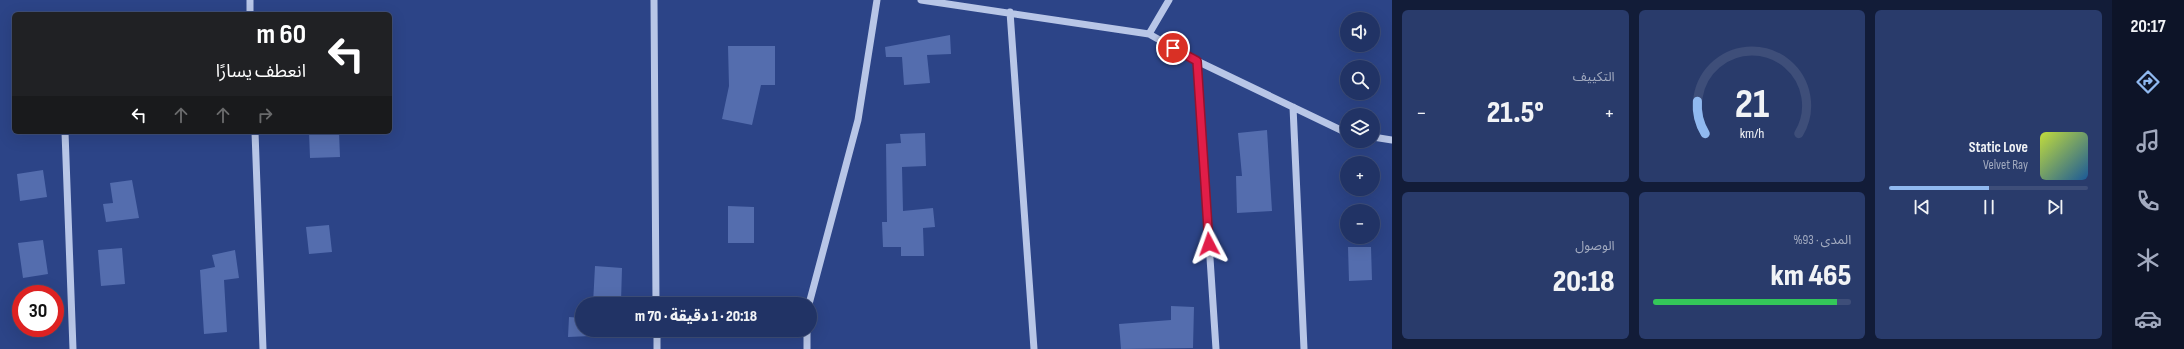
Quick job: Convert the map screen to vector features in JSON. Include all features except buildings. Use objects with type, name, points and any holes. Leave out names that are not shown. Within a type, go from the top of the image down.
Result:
[{"type":"street","points":[[250,0],[250,12]]},
{"type":"street","points":[[654,0],[656,297]]},
{"type":"street","points":[[811,297],[858,120],[877,0]]},
{"type":"street","points":[[921,0],[1010,12],[1149,34],[1197,61],[1340,130]]},
{"type":"street","points":[[1149,34],[1169,0]]},
{"type":"street","points":[[1010,12],[1034,349]]},
{"type":"street","points":[[1197,61],[1216,349]]},
{"type":"street","points":[[1293,107],[1304,349]]},
{"type":"street","points":[[65,134],[74,349]]},
{"type":"street","points":[[255,134],[263,349]]},
{"type":"street","points":[[1380,138],[1392,140]]},
{"type":"street","points":[[657,337],[657,349]]},
{"type":"street","points":[[807,337],[807,349]]},
{"type":"route","points":[[1173,48],[1197,61],[1209,244]]}]
